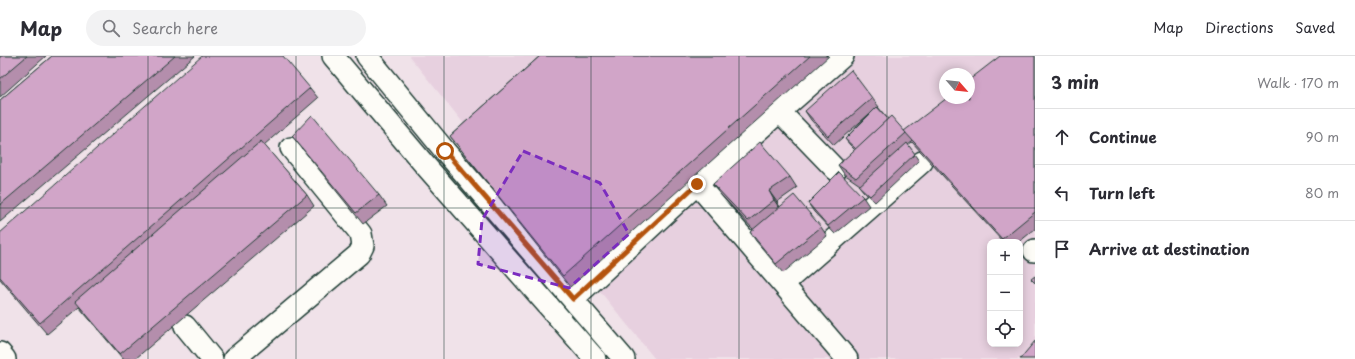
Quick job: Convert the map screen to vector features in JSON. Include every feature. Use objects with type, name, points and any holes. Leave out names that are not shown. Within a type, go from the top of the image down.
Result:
[{"type":"street","points":[[333,56],[424,164],[595,359]]},
{"type":"street","points":[[368,56],[445,151],[624,359]]},
{"type":"street","points":[[573,299],[697,184],[843,56]]},
{"type":"street","points":[[780,112],[836,170]]},
{"type":"street","points":[[445,151],[462,136]]},
{"type":"street","points":[[234,359],[359,254],[363,246],[361,234],[291,148]]},
{"type":"street","points":[[784,284],[922,162]]},
{"type":"street","points":[[697,184],[784,284],[846,359]]},
{"type":"street","points":[[185,326],[212,359]]},
{"type":"street","points":[[0,353],[5,359]]},
{"type":"highlighted area","points":[[523,151],[600,183],[629,234],[569,288],[478,264],[482,220]]},
{"type":"shaded area","points":[[409,56],[1035,56],[1035,359],[655,359]]},
{"type":"building","points":[[0,56],[27,56],[0,79]]},
{"type":"building","points":[[52,56],[175,56],[0,205],[0,100]]},
{"type":"building","points":[[202,56],[283,56],[310,88],[40,323],[0,277],[0,233]]},
{"type":"building","points":[[540,56],[810,56],[563,276],[450,136]]},
{"type":"building","points":[[1000,56],[1035,56],[1035,212],[1002,239],[904,131],[939,104],[975,104],[975,75]]},
{"type":"building","points":[[851,70],[872,98],[828,136],[805,111]]},
{"type":"building","points":[[877,107],[888,119],[856,149],[845,139]]},
{"type":"building","points":[[312,115],[379,195],[356,213],[292,136]]},
{"type":"building","points":[[891,116],[906,133],[856,178],[838,165]]},
{"type":"building","points":[[261,141],[307,195],[120,354],[75,301]]},
{"type":"building","points":[[760,142],[790,177],[769,191],[774,200],[748,221],[713,184]]},
{"type":"building","points":[[907,143],[915,154],[870,196],[859,186]]},
{"type":"building","points":[[839,172],[863,197],[828,226],[808,203]]},
{"type":"building","points":[[794,195],[821,227],[776,264],[750,232]]},
{"type":"building","points":[[1035,276],[1035,283],[1031,279]]},
{"type":"building","points":[[1035,341],[1035,359],[1020,359]]},
{"type":"route","points":[[445,151],[573,299],[697,184]]}]
